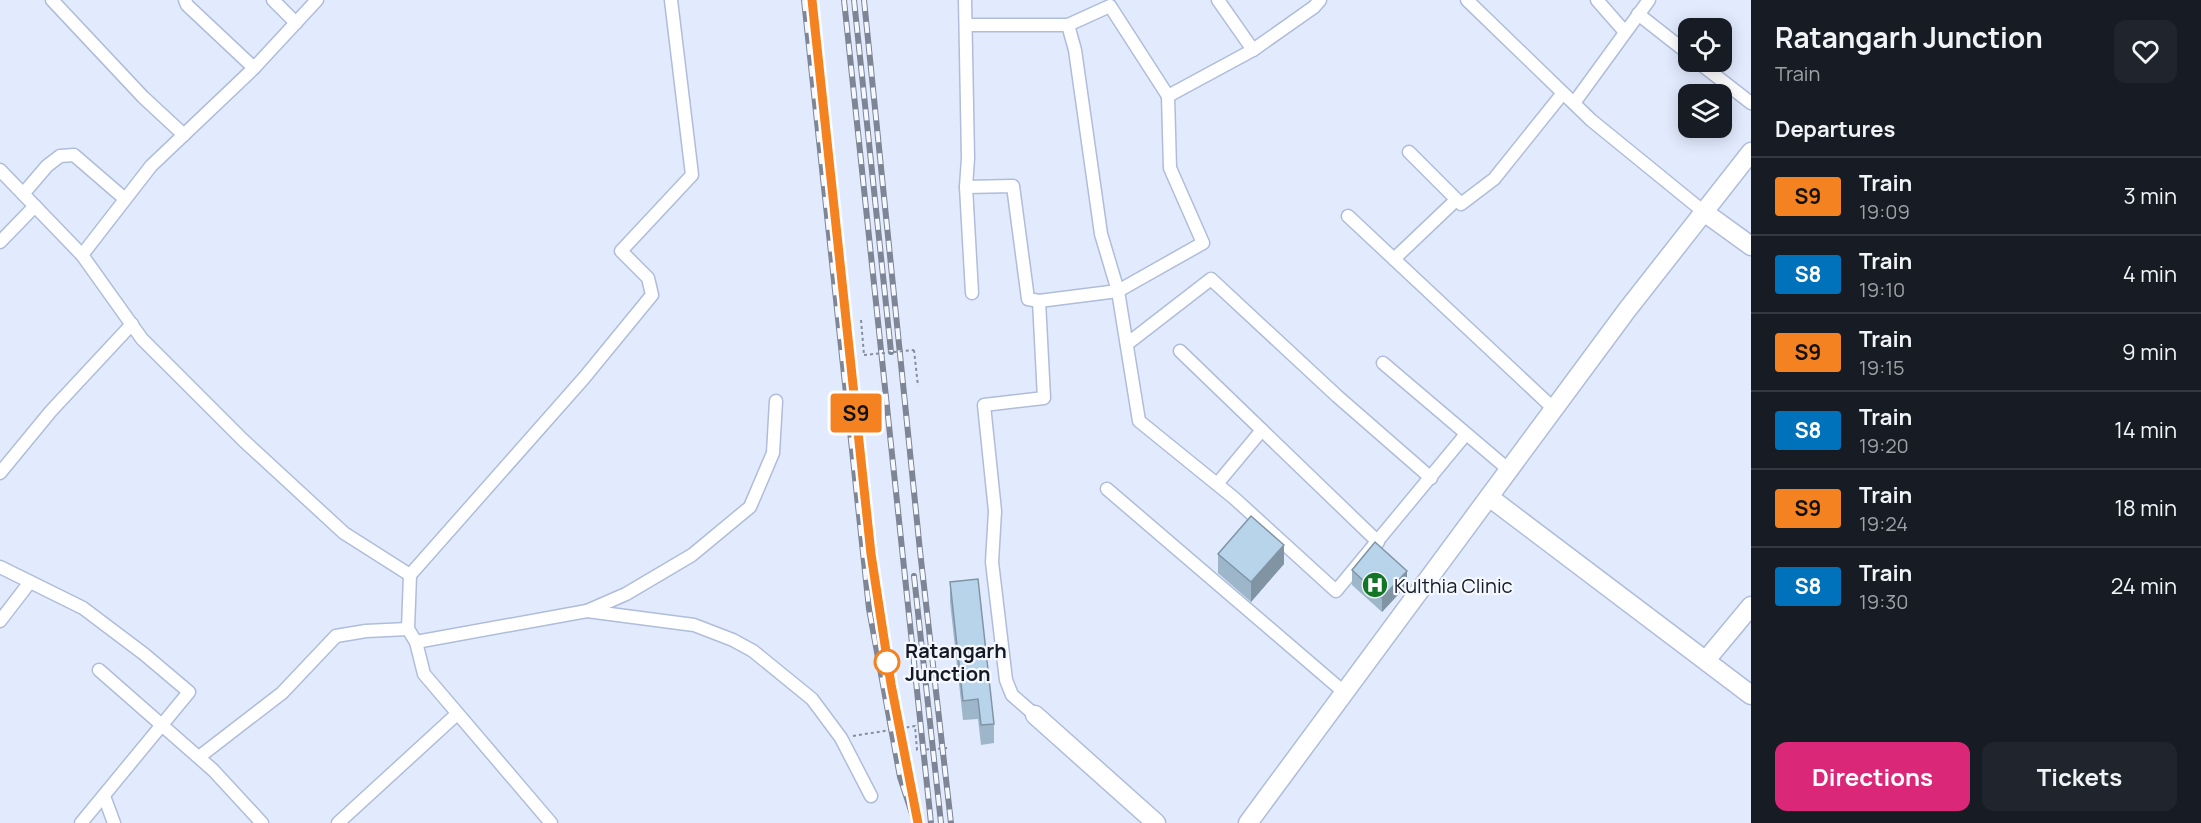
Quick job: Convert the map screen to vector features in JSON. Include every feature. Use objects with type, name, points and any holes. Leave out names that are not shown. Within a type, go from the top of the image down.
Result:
[{"type":"street","points":[[52,0],[143,97],[184,135]]},
{"type":"street","points":[[185,0],[187,5],[254,68]]},
{"type":"street","points":[[273,0],[296,23]]},
{"type":"street","points":[[82,255],[151,166],[254,68],[317,0]]},
{"type":"street","points":[[551,823],[424,674],[416,642],[408,629],[410,575],[584,378],[652,295],[648,278],[621,251],[692,175],[671,0]]},
{"type":"street","points":[[965,0],[968,158],[966,187],[972,293]]},
{"type":"street","points":[[1218,0],[1253,50]]},
{"type":"street","points":[[1168,96],[1253,50],[1314,7],[1320,0]]},
{"type":"street","points":[[1467,0],[1591,120],[1704,212],[1751,246]]},
{"type":"street","points":[[1597,0],[1625,32]]},
{"type":"street","points":[[1574,103],[1649,0]]},
{"type":"street","points":[[966,25],[1068,25],[1110,6],[1168,96],[1170,168],[1203,243],[1118,291],[1039,301],[1028,299],[1012,186],[966,187]]},
{"type":"street","points":[[1638,14],[1678,45]]},
{"type":"street","points":[[1068,25],[1076,50],[1101,234],[1118,291],[1139,421],[1217,484],[1336,591],[1466,434]]},
{"type":"street","points":[[1711,72],[1751,103]]},
{"type":"street","points":[[1409,152],[1461,204],[1494,179],[1563,93]]},
{"type":"street","points":[[1248,823],[1627,310],[1751,152]]},
{"type":"street","points":[[24,194],[48,166],[60,156],[74,156],[125,199]]},
{"type":"street","points":[[0,170],[82,255],[142,339],[243,440],[344,533],[410,575]]},
{"type":"street","points":[[1394,259],[1456,200]]},
{"type":"street","points":[[0,242],[35,206]]},
{"type":"street","points":[[1348,216],[1554,409]]},
{"type":"street","points":[[1127,344],[1211,279],[1337,396],[1431,478]]},
{"type":"street","points":[[1039,301],[1044,398],[984,405],[995,511],[992,562],[1006,680],[1012,695],[1156,823]]},
{"type":"street","points":[[0,473],[51,411],[132,324]]},
{"type":"street","points":[[1180,351],[1378,542]]},
{"type":"street","points":[[1383,363],[1509,470]]},
{"type":"street","points":[[416,642],[587,611],[626,594],[692,555],[750,507],[773,453],[776,401]]},
{"type":"street","points":[[1217,484],[1262,430]]},
{"type":"street","points":[[1107,489],[1345,693]]},
{"type":"street","points":[[1489,497],[1751,695]]},
{"type":"street","points":[[0,567],[83,608],[144,654],[189,692],[81,823]]},
{"type":"street","points":[[0,621],[30,582]]},
{"type":"street","points":[[1706,660],[1751,606]]},
{"type":"street","points":[[587,611],[694,625],[733,640],[753,651],[812,699],[841,738],[872,796]]},
{"type":"street","points":[[199,757],[282,693],[336,636],[366,631],[408,629]]},
{"type":"street","points":[[99,670],[213,770],[262,823]]},
{"type":"street","points":[[338,823],[457,714]]},
{"type":"street","points":[[105,796],[114,823]]},
{"type":"path","points":[[861,320],[864,355],[914,350],[918,386]]},
{"type":"path","points":[[841,738],[915,726],[917,750],[948,748]]},
{"type":"building","points":[[1251,516],[1284,545],[1251,582],[1218,554]]},
{"type":"building","points":[[1375,542],[1407,571],[1382,598],[1352,570]]},
{"type":"building","points":[[978,579],[994,724],[981,725],[978,699],[963,701],[950,582]]},
{"type":"railway","points":[[804,0],[869,609],[900,777],[915,823]]},
{"type":"railway","points":[[844,0],[931,823]]},
{"type":"railway","points":[[854,0],[891,352]]},
{"type":"railway","points":[[864,0],[920,551],[951,823]]},
{"type":"railway","points":[[872,561],[891,684],[912,791]]},
{"type":"railway","points":[[914,576],[941,823]]},
{"type":"train","name":"S9","points":[[812,0],[871,554],[891,684],[918,823]]},
{"type":"place","name":"Kulthia Clinic","points":[[1375,585]]},
{"type":"place","name":"Ratangarh Junction","points":[[887,662]]}]
